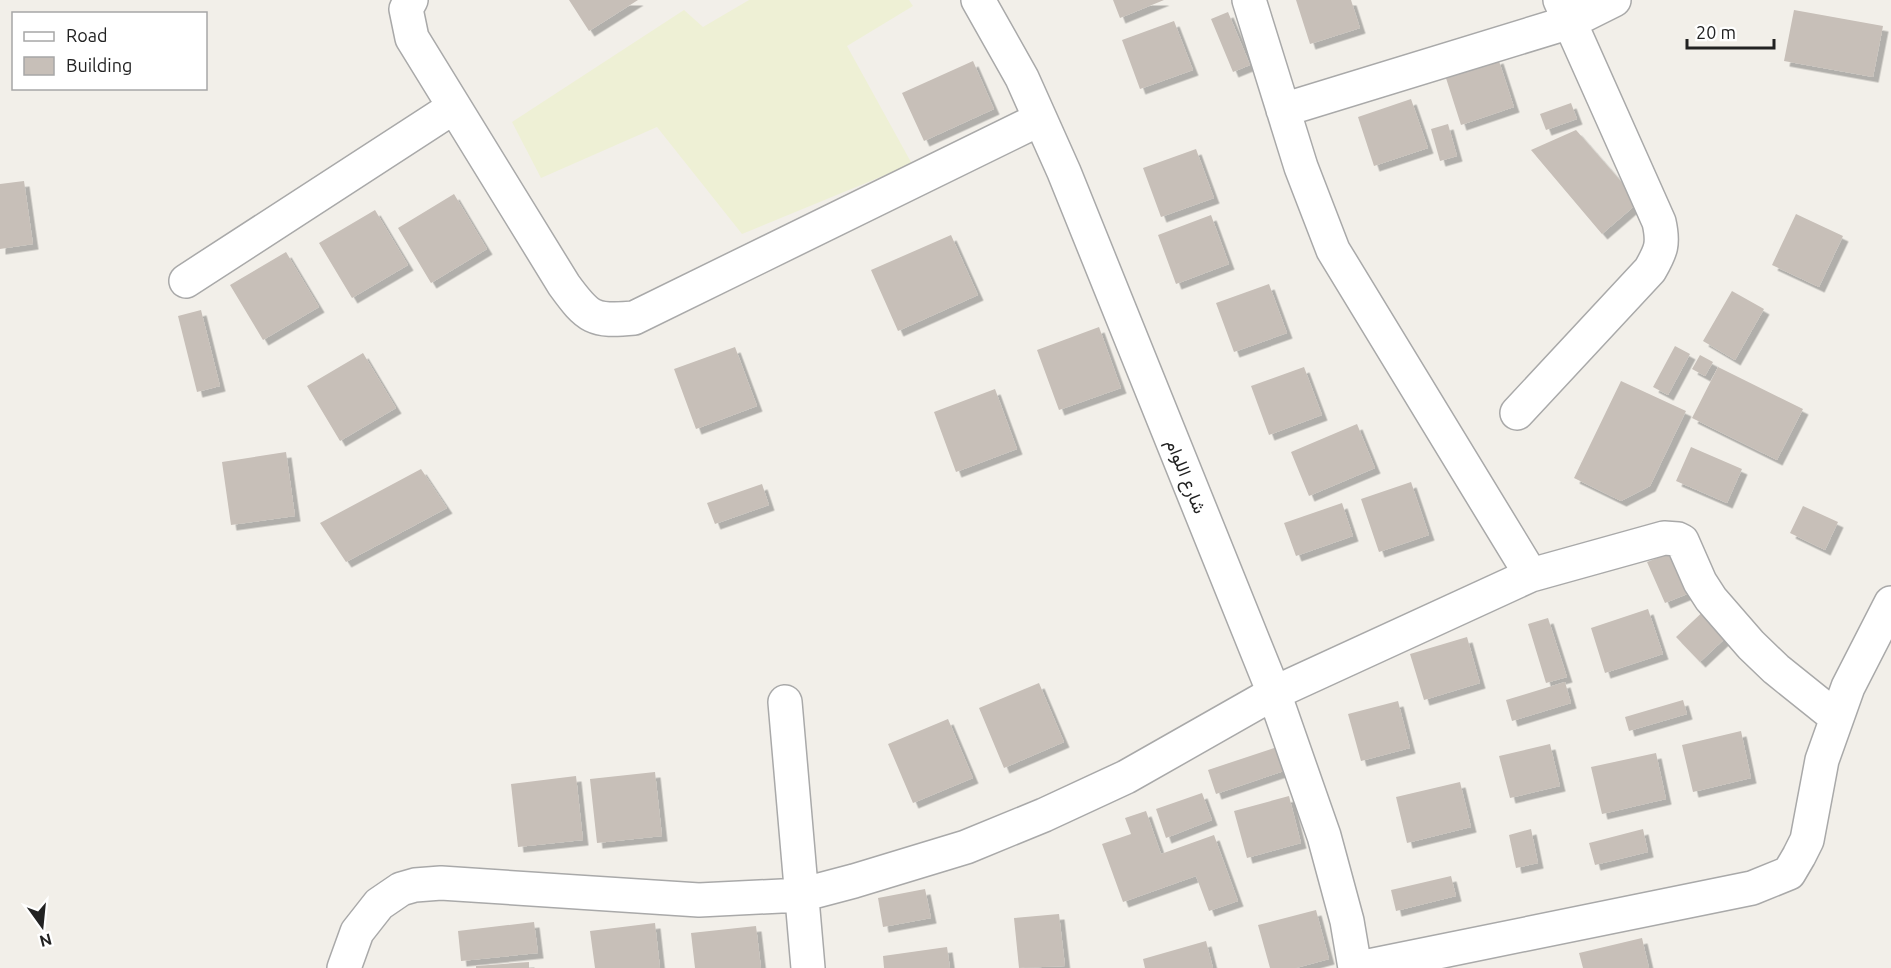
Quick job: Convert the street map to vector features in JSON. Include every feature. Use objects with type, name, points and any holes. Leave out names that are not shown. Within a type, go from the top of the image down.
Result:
[{"type":"street","points":[[411,0],[406,9],[412,38],[454,107],[564,285],[583,311],[607,321],[634,318],[1040,118]]},
{"type":"street","name":"شارع اللوام","points":[[978,0],[1022,78],[1068,183],[1274,693],[1324,836],[1357,968]]},
{"type":"street","points":[[1249,0],[1301,167],[1333,250],[1532,575]]},
{"type":"street","points":[[1283,110],[1565,11],[1614,0]]},
{"type":"street","points":[[1517,413],[1650,270],[1660,252],[1662,236],[1659,222],[1565,11]]},
{"type":"street","points":[[186,281],[454,107]]},
{"type":"street","points":[[344,968],[357,932],[379,904],[401,889],[415,885],[441,883],[699,900],[801,895],[966,847],[1044,815],[1126,777],[1274,693],[1532,575],[1664,538],[1682,541],[1700,582],[1711,599],[1776,669],[1837,718]]},
{"type":"street","points":[[1357,968],[1752,888],[1789,873],[1807,840],[1822,760],[1848,687],[1891,603]]},
{"type":"street","points":[[785,702],[808,968]]},
{"type":"green space","points":[[749,0],[909,0],[913,6],[847,46],[912,164],[742,234],[657,127],[541,178],[512,122],[684,10],[703,27]]},
{"type":"building","points":[[569,0],[638,0],[589,31]]},
{"type":"building","points":[[1113,0],[1164,0],[1120,18]]},
{"type":"building","points":[[1296,0],[1351,0],[1360,28],[1310,44]]},
{"type":"building","points":[[1794,10],[1883,26],[1873,77],[1784,61]]},
{"type":"building","points":[[1228,12],[1250,65],[1233,72],[1211,19]]},
{"type":"building","points":[[1174,21],[1193,70],[1140,89],[1122,40]]},
{"type":"building","points":[[1498,58],[1514,107],[1461,125],[1445,75]]},
{"type":"building","points":[[973,61],[994,109],[924,141],[902,93]]},
{"type":"building","points":[[1411,99],[1428,148],[1374,166],[1358,117]]},
{"type":"building","points":[[1571,103],[1577,119],[1546,130],[1540,114]]},
{"type":"building","points":[[1448,124],[1457,156],[1440,161],[1431,129]]},
{"type":"building","points":[[1576,130],[1639,202],[1602,234],[1531,150]]},
{"type":"building","points":[[1196,149],[1214,198],[1161,217],[1143,168]]},
{"type":"building","points":[[24,181],[33,244],[0,249],[0,184]]},
{"type":"building","points":[[454,194],[487,249],[431,283],[398,228]]},
{"type":"building","points":[[375,210],[408,265],[352,298],[319,243]]},
{"type":"building","points":[[1796,214],[1843,236],[1819,287],[1772,265]]},
{"type":"building","points":[[1211,215],[1229,264],[1176,284],[1158,235]]},
{"type":"building","points":[[951,235],[978,295],[898,331],[871,270]]},
{"type":"building","points":[[286,252],[319,307],[263,340],[230,285]]},
{"type":"building","points":[[1269,284],[1287,333],[1234,352],[1216,303]]},
{"type":"building","points":[[1732,291],[1764,309],[1735,360],[1703,341]]},
{"type":"building","points":[[201,310],[220,386],[197,392],[178,316]]},
{"type":"building","points":[[1099,327],[1121,388],[1059,410],[1037,350]]},
{"type":"building","points":[[1675,346],[1690,354],[1668,395],[1653,387]]},
{"type":"building","points":[[735,347],[757,406],[696,429],[674,369]]},
{"type":"building","points":[[363,353],[396,408],[340,441],[307,386]]},
{"type":"building","points":[[1700,355],[1713,362],[1705,376],[1692,369]]},
{"type":"building","points":[[1304,367],[1322,415],[1269,435],[1251,386]]},
{"type":"building","points":[[1718,367],[1803,409],[1777,460],[1692,418]]},
{"type":"building","points":[[1621,381],[1686,411],[1650,486],[1621,501],[1574,478]]},
{"type":"building","points":[[995,389],[1017,449],[956,472],[934,412]]},
{"type":"building","points":[[1357,424],[1375,468],[1309,496],[1291,452]]},
{"type":"building","points":[[1691,447],[1742,469],[1727,503],[1676,481]]},
{"type":"building","points":[[286,452],[295,516],[231,525],[222,462]]},
{"type":"building","points":[[421,469],[447,508],[346,562],[320,523]]},
{"type":"building","points":[[1411,482],[1429,535],[1379,552],[1361,499]]},
{"type":"building","points":[[762,484],[769,505],[715,524],[707,503]]},
{"type":"building","points":[[1342,503],[1353,536],[1296,556],[1284,523]]},
{"type":"building","points":[[1803,506],[1838,522],[1825,550],[1790,533]]},
{"type":"building","points":[[1680,549],[1697,590],[1665,603],[1647,562]]},
{"type":"building","points":[[1709,606],[1733,631],[1700,662],[1676,637]]},
{"type":"building","points":[[1648,609],[1663,654],[1605,673],[1591,628]]},
{"type":"building","points":[[1548,618],[1567,677],[1546,683],[1528,624]]},
{"type":"building","points":[[1467,637],[1480,683],[1424,700],[1410,654]]},
{"type":"building","points":[[1565,682],[1571,703],[1512,721],[1506,700]]},
{"type":"building","points":[[1039,683],[1064,742],[1004,768],[979,708]]},
{"type":"building","points":[[1683,700],[1687,714],[1629,731],[1625,717]]},
{"type":"building","points":[[1398,701],[1410,748],[1361,761],[1348,714]]},
{"type":"building","points":[[948,719],[973,778],[913,803],[888,744]]},
{"type":"building","points":[[1741,731],[1751,778],[1693,792],[1682,745]]},
{"type":"building","points":[[1550,744],[1560,786],[1510,798],[1499,756]]},
{"type":"building","points":[[1277,747],[1284,771],[1216,794],[1208,770]]},
{"type":"building","points":[[1656,753],[1666,799],[1602,814],[1591,767]]},
{"type":"building","points":[[655,772],[662,836],[597,843],[590,779]]},
{"type":"building","points":[[576,776],[583,840],[518,847],[511,784]]},
{"type":"building","points":[[1460,782],[1471,827],[1407,843],[1396,797]]},
{"type":"building","points":[[1202,793],[1212,820],[1166,838],[1156,809]]},
{"type":"building","points":[[1289,796],[1301,843],[1247,858],[1234,811]]},
{"type":"building","points":[[1146,811],[1161,854],[1214,835],[1238,901],[1209,911],[1196,876],[1123,902],[1102,844],[1131,834],[1125,818]]},
{"type":"building","points":[[1531,829],[1538,863],[1516,868],[1509,835]]},
{"type":"building","points":[[1643,829],[1648,852],[1595,865],[1589,843]]},
{"type":"building","points":[[1451,876],[1456,896],[1396,911],[1391,890]]},
{"type":"building","points":[[925,889],[931,918],[883,927],[878,898]]},
{"type":"building","points":[[1316,910],[1329,959],[1296,968],[1270,968],[1258,925]]},
{"type":"building","points":[[1059,914],[1065,966],[1019,968],[1014,918]]},
{"type":"building","points":[[534,922],[538,953],[461,961],[458,931]]},
{"type":"building","points":[[655,923],[660,968],[595,968],[590,931]]},
{"type":"building","points":[[756,926],[761,968],[695,968],[691,933]]},
{"type":"building","points":[[1642,938],[1649,968],[1583,968],[1579,953]]},
{"type":"building","points":[[1206,941],[1213,968],[1145,968],[1143,959]]},
{"type":"building","points":[[947,947],[950,968],[884,968],[883,956]]},
{"type":"building","points":[[529,962],[529,968],[476,968],[476,966]]}]
